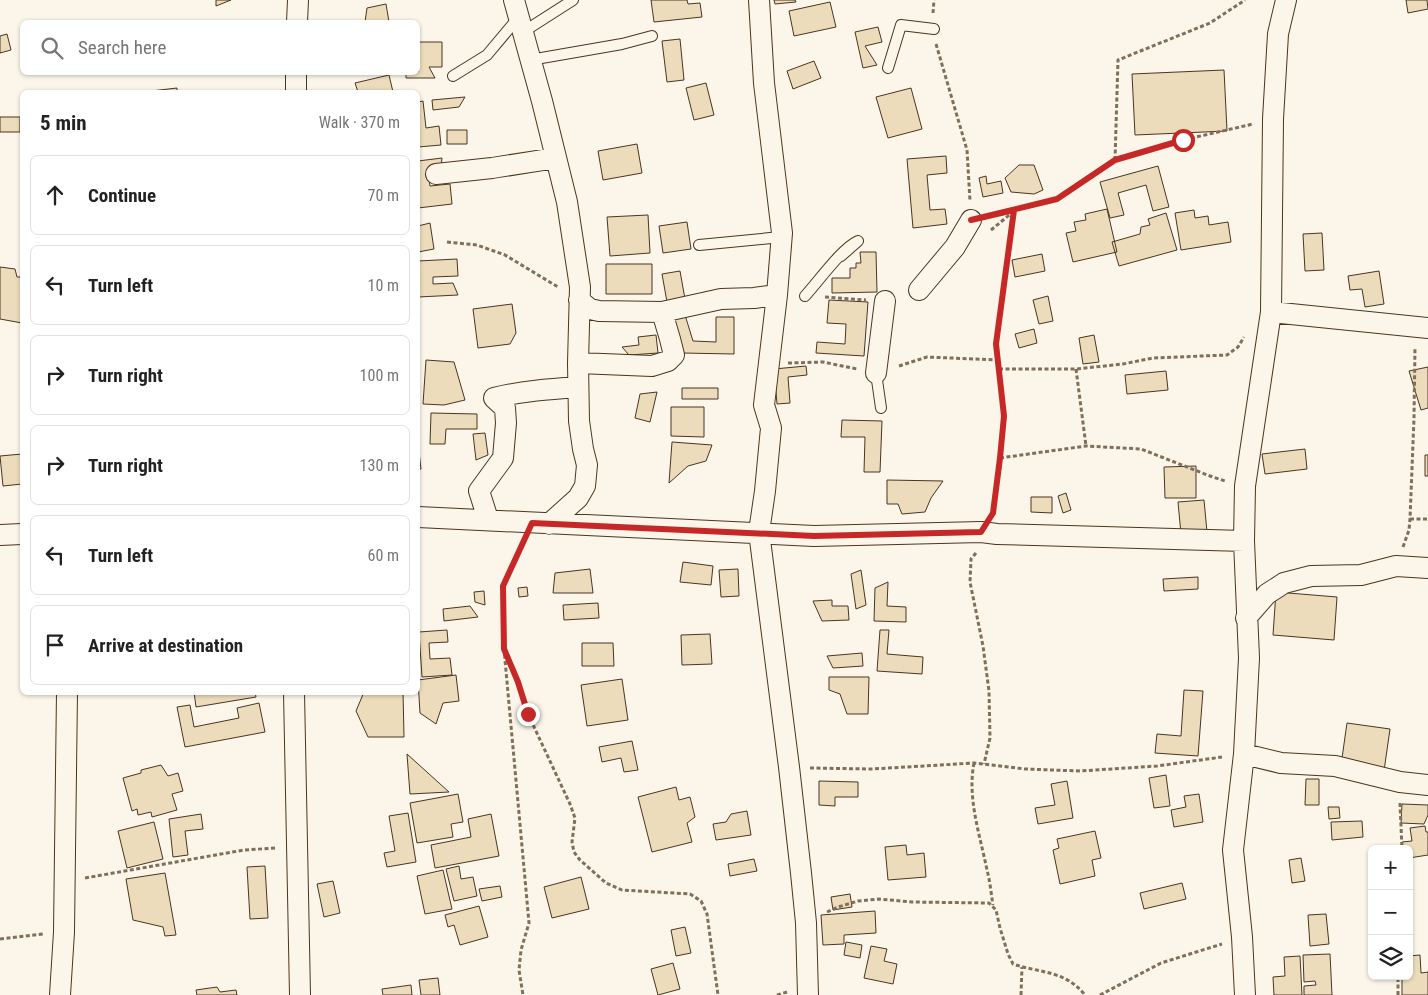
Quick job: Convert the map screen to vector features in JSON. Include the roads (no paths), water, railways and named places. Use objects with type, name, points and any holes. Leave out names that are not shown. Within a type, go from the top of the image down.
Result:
[{"type":"street","points":[[297,20],[298,0]]},
{"type":"street","points":[[759,0],[764,83],[781,237],[777,295],[764,406],[771,428],[765,491],[758,532],[789,767],[806,923],[808,995]]},
{"type":"street","points":[[1245,995],[1242,937],[1233,850],[1244,754],[1249,658],[1244,540],[1245,486],[1271,312],[1273,119],[1278,34],[1286,0]]},
{"type":"street","points":[[518,17],[567,202],[580,287],[578,387],[579,421],[587,465],[585,486],[578,498],[540,523]]},
{"type":"street","points":[[296,75],[296,90]]},
{"type":"street","points":[[436,174],[556,158]]},
{"type":"street","points":[[919,290],[955,247],[971,220]]},
{"type":"street","points":[[579,300],[590,309],[599,312],[662,312],[721,299],[777,295]]},
{"type":"street","points":[[876,373],[884,301]]},
{"type":"street","points":[[578,363],[652,366],[668,361],[674,354],[662,312]]},
{"type":"street","points":[[1271,312],[1421,328]]},
{"type":"street","points":[[488,519],[479,492],[503,458],[506,423],[505,408],[494,398],[514,393],[578,387]]},
{"type":"street","points":[[420,517],[814,536],[989,533],[1244,540]]},
{"type":"street","points":[[0,535],[20,534]]},
{"type":"street","points":[[1246,618],[1267,594],[1284,583],[1311,576],[1362,575],[1396,566],[1428,568]]},
{"type":"street","points":[[60,995],[64,932],[67,695]]},
{"type":"street","points":[[294,695],[300,995]]},
{"type":"street","points":[[1244,754],[1282,763],[1335,766],[1400,782],[1428,785]]},
{"type":"lane","points":[[453,76],[487,55],[518,17],[572,0]]},
{"type":"lane","points":[[888,68],[901,25],[934,29]]},
{"type":"lane","points":[[530,60],[622,44],[652,36]]},
{"type":"lane","points":[[699,245],[781,237]]},
{"type":"lane","points":[[805,296],[841,256]]},
{"type":"lane","points":[[876,373],[881,408]]}]
